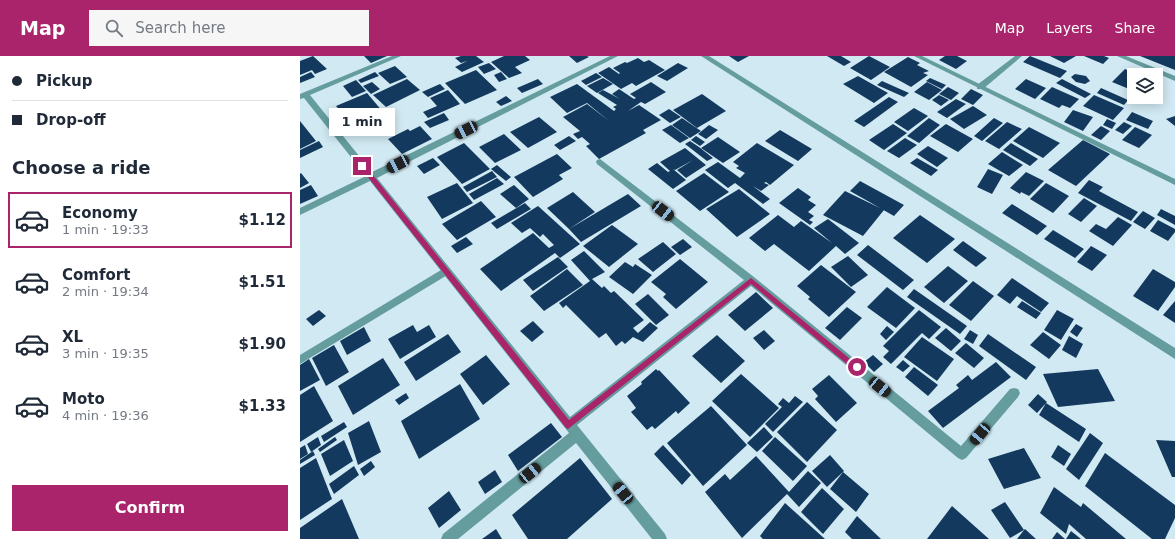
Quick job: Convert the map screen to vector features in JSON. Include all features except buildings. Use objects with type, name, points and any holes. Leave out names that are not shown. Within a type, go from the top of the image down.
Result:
[{"type":"street","points":[[398,56],[303,96],[446,271],[660,539]]},
{"type":"street","points":[[300,212],[615,56]]},
{"type":"street","points":[[704,56],[1175,354]]},
{"type":"street","points":[[980,87],[1019,56]]},
{"type":"street","points":[[1120,56],[1175,78]]},
{"type":"street","points":[[600,162],[751,280],[962,454],[1014,393]]},
{"type":"street","points":[[448,539],[572,430],[751,280]]},
{"type":"lane","points":[[916,56],[1175,182]]},
{"type":"lane","points":[[300,360],[446,271]]},
{"type":"route","points":[[362,166],[568,425],[751,280],[857,367]]}]
